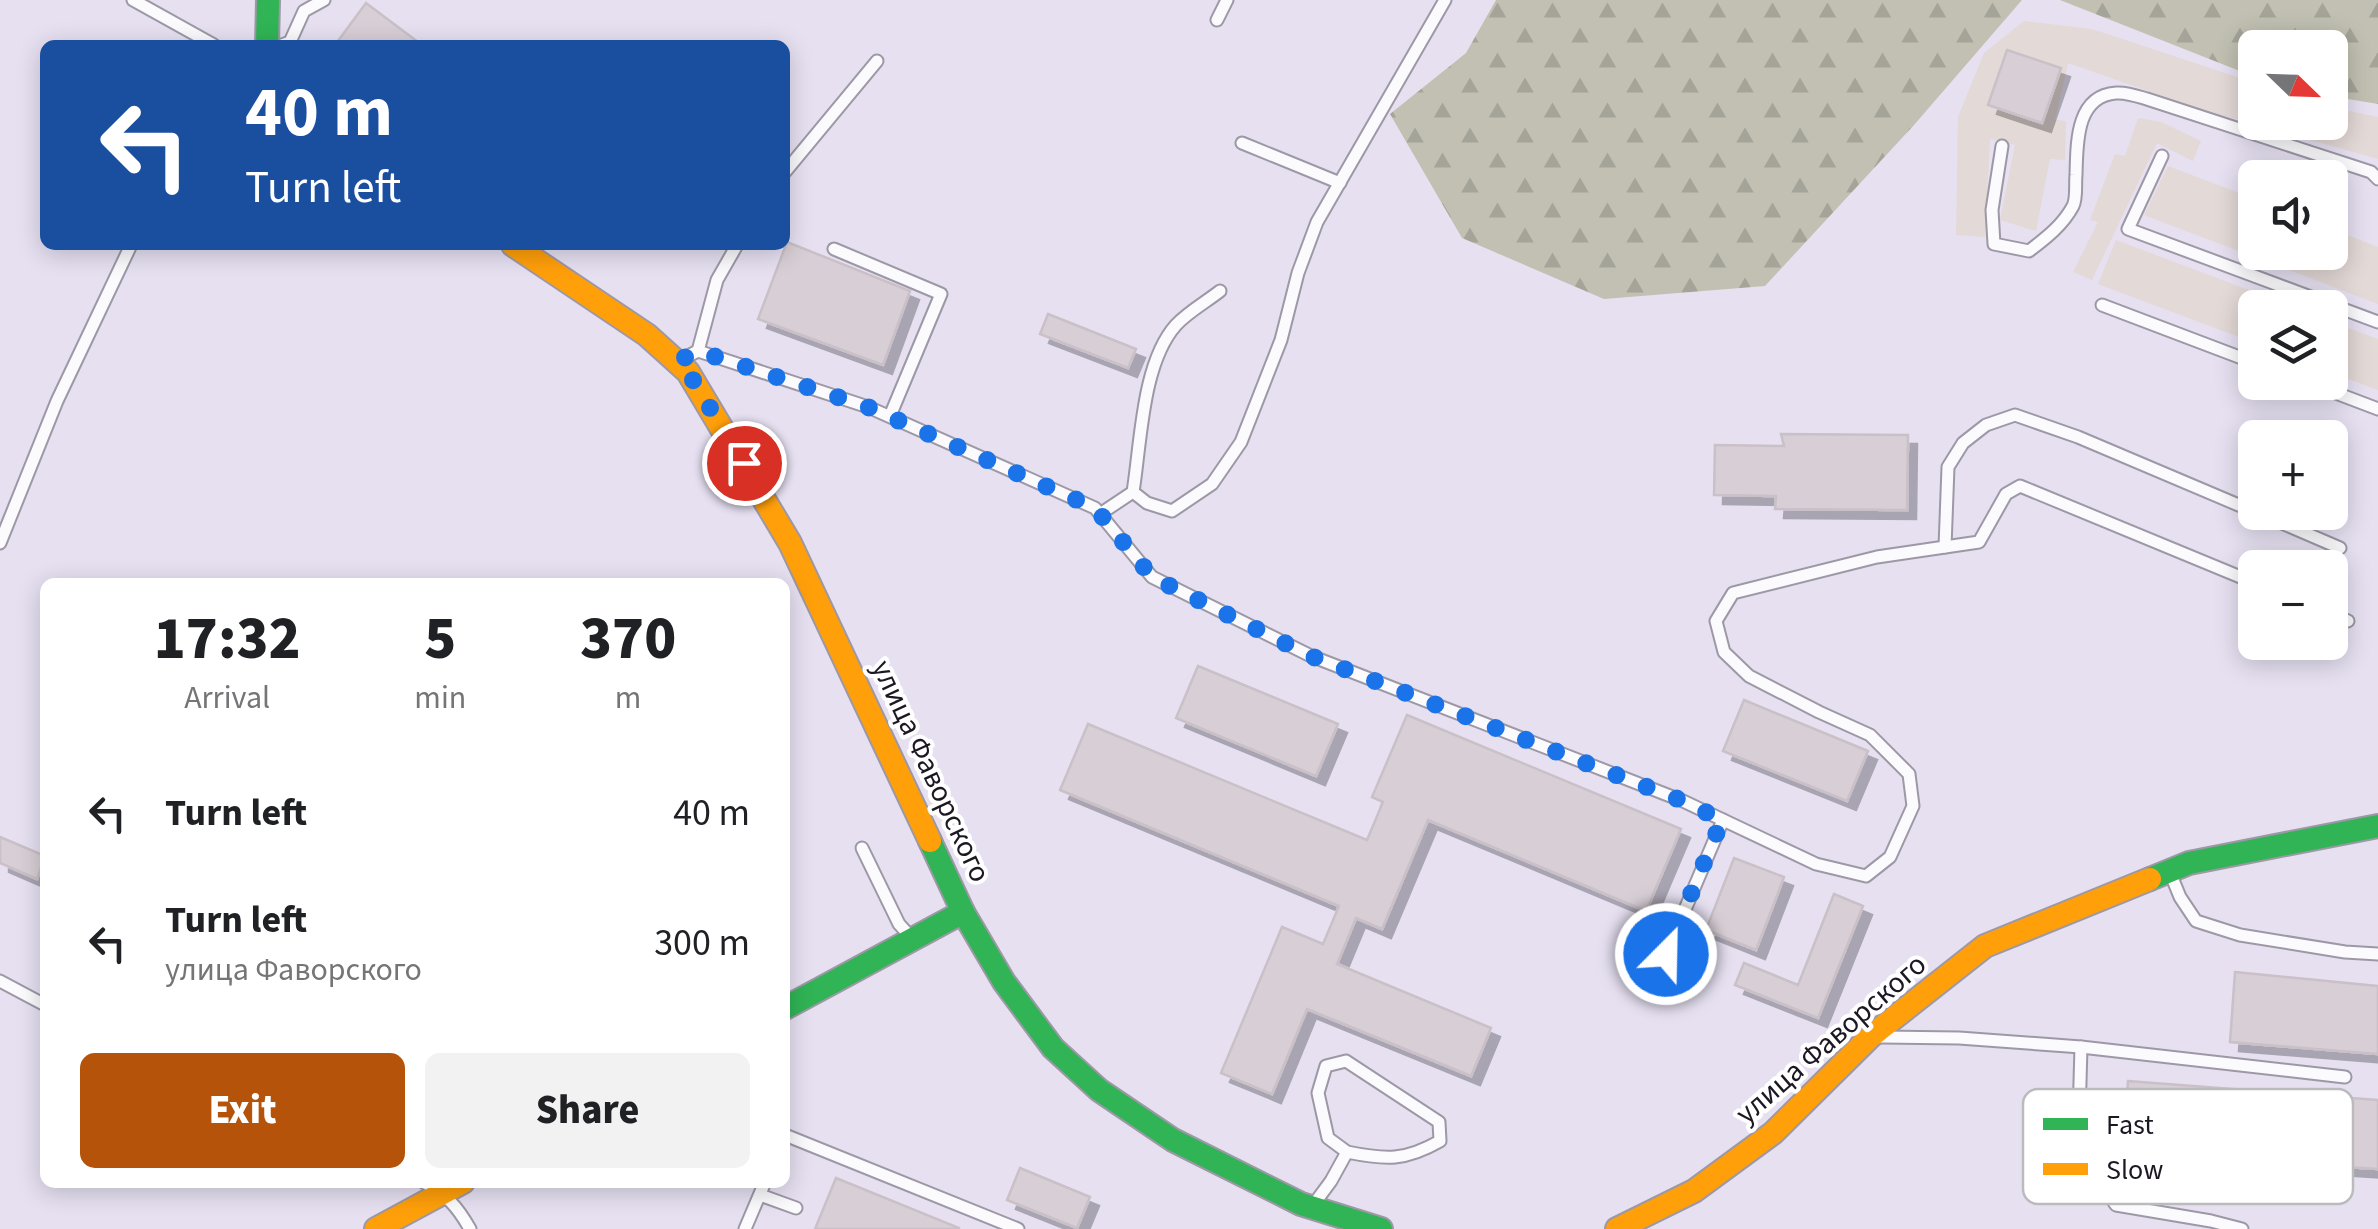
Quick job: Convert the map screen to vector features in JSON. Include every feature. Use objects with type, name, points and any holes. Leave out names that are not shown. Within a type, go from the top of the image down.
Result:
[{"type":"street","points":[[268,0],[282,40]]},
{"type":"street","name":"улица Фаворского","points":[[520,250],[647,336],[688,356],[688,372],[790,543],[963,912],[1004,982],[1053,1048],[1099,1090],[1173,1140],[1339,1222],[1380,1229]]},
{"type":"street","name":"улица Фаворского","points":[[1617,1229],[1694,1191],[1773,1133],[1871,1036],[1985,946],[2189,864],[2378,826]]},
{"type":"street","points":[[790,1005],[963,912]]},
{"type":"street","points":[[376,1229],[445,1188]]},
{"type":"lane","points":[[133,0],[205,40]]},
{"type":"lane","points":[[286,40],[304,11],[324,0]]},
{"type":"lane","points":[[1217,20],[1226,0]]},
{"type":"lane","points":[[1134,492],[1146,503],[1172,511],[1212,484],[1241,442],[1281,340],[1298,273],[1317,222],[1445,0]]},
{"type":"lane","points":[[790,166],[877,61]]},
{"type":"lane","points":[[2002,146],[1992,210],[1994,244],[2030,252],[2055,231],[2074,204],[2083,115],[2104,95],[2120,92],[2147,99],[2376,175]]},
{"type":"lane","points":[[1242,143],[1340,183]]},
{"type":"lane","points":[[2162,156],[2128,229],[2378,322]]},
{"type":"lane","points":[[834,249],[942,294],[890,416]]},
{"type":"lane","points":[[0,543],[57,401],[128,250]]},
{"type":"lane","points":[[735,250],[718,280],[688,356],[890,416],[1095,508],[1152,577],[1311,656],[1683,801],[1816,864],[1866,876],[1890,857],[1914,806],[1910,774],[1870,735],[1750,676],[1724,652],[1716,621],[1733,593],[1877,557],[1979,542],[2006,494],[2020,486],[2238,576]]},
{"type":"lane","points":[[1100,514],[1134,492],[1151,371],[1159,348],[1178,324],[1220,291]]},
{"type":"lane","points":[[2102,304],[2238,356]]},
{"type":"lane","points":[[2348,398],[2378,409]]},
{"type":"lane","points":[[1945,548],[1948,467],[1963,443],[1974,434],[2015,415],[2238,505]]},
{"type":"lane","points":[[2298,530],[2340,548]]},
{"type":"lane","points":[[1666,954],[1722,820]]},
{"type":"lane","points":[[862,848],[899,924],[913,939]]},
{"type":"lane","points":[[2169,872],[2196,921],[2240,935],[2378,954]]},
{"type":"lane","points":[[0,981],[40,1003]]},
{"type":"lane","points":[[1871,1036],[2080,1047],[2345,1077]]},
{"type":"lane","points":[[2079,1089],[2080,1047]]},
{"type":"lane","points":[[1346,1061],[1440,1122],[1440,1141],[1417,1154],[1377,1158],[1346,1152],[1328,1138],[1318,1093],[1326,1066],[1346,1061]]},
{"type":"lane","points":[[790,1137],[1018,1229]]},
{"type":"lane","points":[[1311,1208],[1346,1152]]},
{"type":"lane","points":[[451,1188],[470,1229]]},
{"type":"lane","points":[[745,1229],[762,1188],[796,1208]]},
{"type":"lane","points":[[2115,1204],[2242,1229]]},
{"type":"lane","points":[[2180,1216],[2187,1229]]},
{"type":"shaded area","points":[[2024,21],[2092,29],[2238,77],[2238,120],[2068,63],[2055,120],[2066,121],[2065,160],[2050,159],[2036,231],[2000,220],[2015,145],[1990,139],[1985,237],[1956,235],[1958,117],[1984,53]]},
{"type":"shaded area","points":[[2348,111],[2378,117],[2378,159],[2311,140],[2348,140]]},
{"type":"shaded area","points":[[2138,118],[2161,122],[2201,141],[2193,161],[2157,143],[2092,280],[2073,272],[2098,222],[2090,220],[2115,154],[2125,156]]},
{"type":"shaded area","points":[[2168,166],[2238,193],[2238,251],[2144,215]]},
{"type":"shaded area","points":[[2348,235],[2378,247],[2378,304],[2289,270],[2348,270]]},
{"type":"shaded area","points":[[2116,240],[2249,290],[2238,290],[2238,337],[2098,284]]},
{"type":"shaded area","points":[[2348,328],[2378,339],[2378,390],[2348,379]]},
{"type":"green space","points":[[1496,0],[2022,0],[1914,125],[1765,286],[1604,299],[1462,238],[1390,114],[1466,53]]},
{"type":"green space","points":[[2060,0],[2378,0],[2378,104],[2348,99],[2348,30],[2238,30],[2238,70]]},
{"type":"building","points":[[366,3],[415,40],[339,40]]},
{"type":"building","points":[[2007,50],[2061,68],[2042,123],[1988,105]]},
{"type":"building","points":[[790,243],[910,291],[883,365],[758,319]]},
{"type":"building","points":[[1048,314],[1136,349],[1128,368],[1040,334]]},
{"type":"building","points":[[1781,434],[1908,435],[1907,510],[1775,509],[1776,496],[1714,495],[1715,445],[1784,446]]},
{"type":"building","points":[[1198,666],[1338,724],[1316,776],[1176,718]]},
{"type":"building","points":[[1744,700],[1868,751],[1847,801],[1723,751]]},
{"type":"building","points":[[1407,715],[1681,829],[1646,911],[1428,820],[1382,929],[1356,918],[1337,964],[1491,1028],[1471,1076],[1307,1009],[1272,1094],[1221,1073],[1282,927],[1323,944],[1339,906],[1060,790],[1088,724],[1367,840],[1383,802],[1372,797]]},
{"type":"building","points":[[0,837],[40,854],[37,879],[0,863]]},
{"type":"building","points":[[1734,858],[1784,877],[1756,950],[1706,930]]},
{"type":"building","points":[[1834,894],[1863,906],[1818,1018],[1735,985],[1744,963],[1798,985]]},
{"type":"building","points":[[2235,972],[2378,986],[2378,1054],[2230,1042]]},
{"type":"building","points":[[2128,1081],[2233,1089],[2127,1089]]},
{"type":"building","points":[[2353,1098],[2378,1100],[2378,1169],[2353,1167]]},
{"type":"building","points":[[1020,1168],[1090,1197],[1077,1228],[1007,1200]]},
{"type":"building","points":[[836,1178],[959,1228],[959,1229],[815,1229]]},
{"type":"traffic: fast","points":[[267,40],[268,0]]},
{"type":"traffic: fast","points":[[2150,879],[2189,863],[2378,826]]},
{"type":"traffic: fast","points":[[930,841],[963,912],[1004,982],[1053,1048],[1099,1090],[1173,1140],[1301,1204],[1381,1229]]},
{"type":"traffic: fast","points":[[790,1005],[963,912]]},
{"type":"traffic: slow","points":[[520,250],[647,335],[688,372],[790,543],[930,841]]},
{"type":"traffic: slow","points":[[1617,1229],[1694,1191],[1773,1133],[1871,1036],[1985,946],[2150,879]]},
{"type":"traffic: slow","points":[[376,1229],[452,1188]]},
{"type":"route","points":[[744,463],[678,361],[698,351],[868,407],[1095,508],[1152,577],[1311,656],[1683,801],[1722,820],[1666,954]]}]
